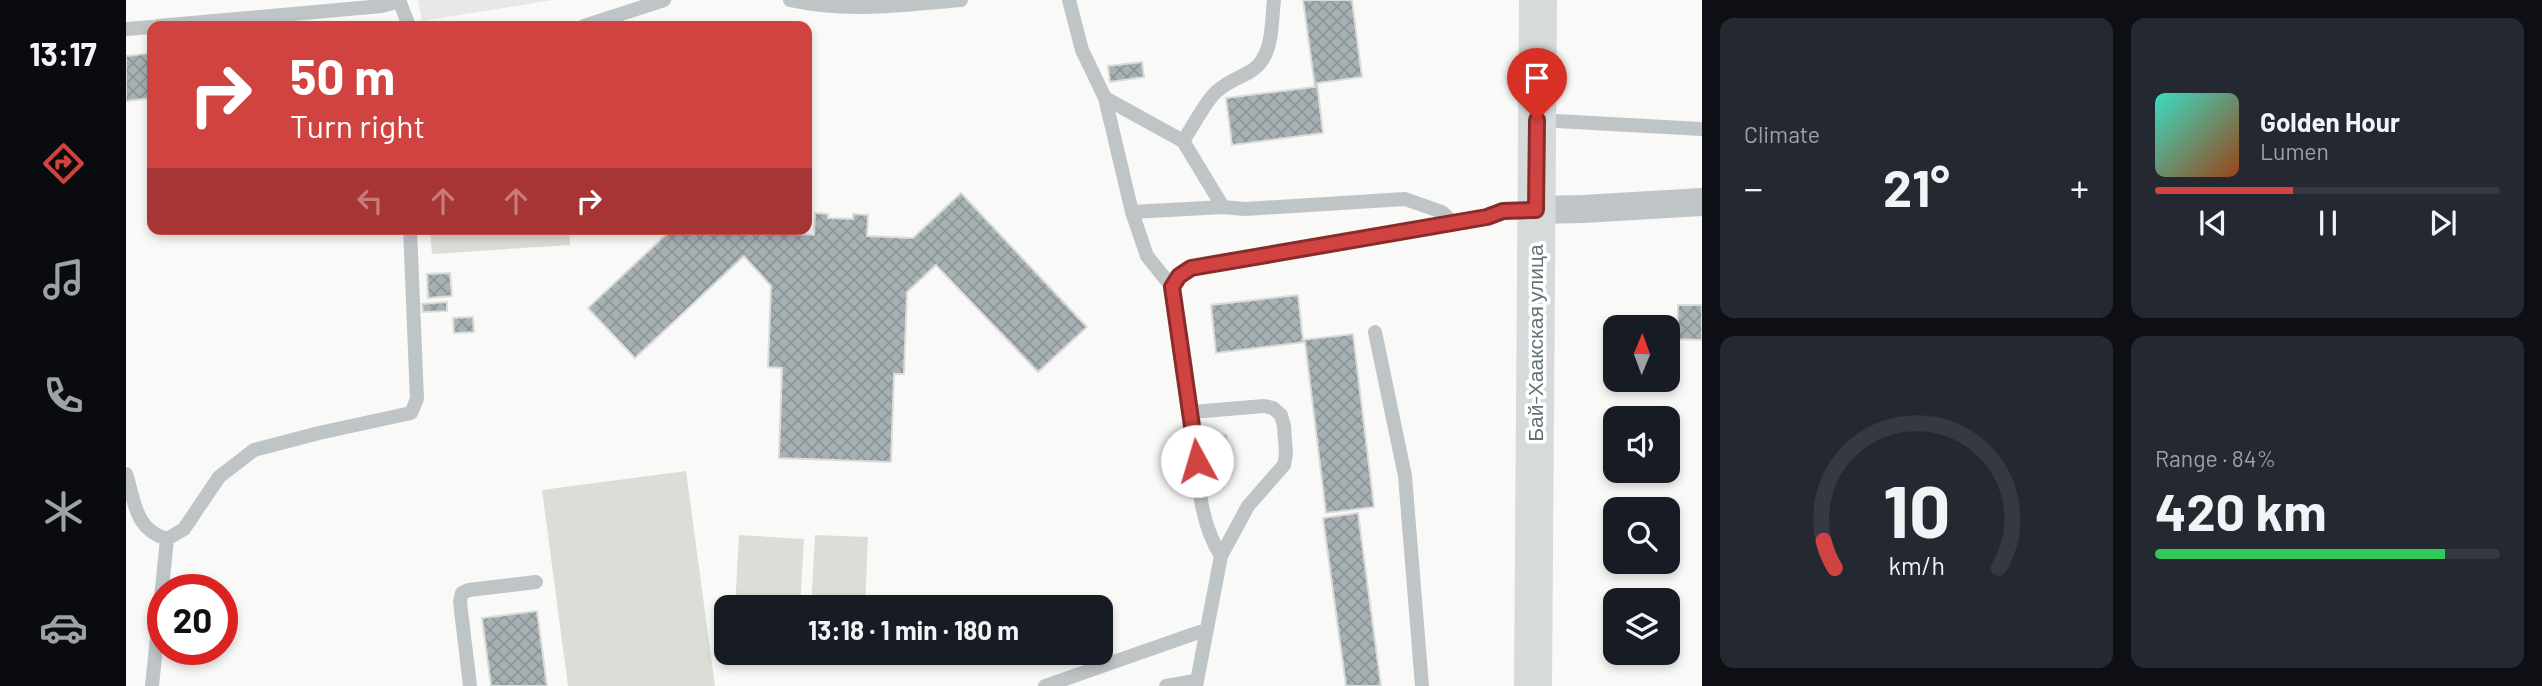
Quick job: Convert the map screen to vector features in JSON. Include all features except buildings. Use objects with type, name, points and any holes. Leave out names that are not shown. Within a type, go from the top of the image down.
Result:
[{"type":"main road","name":"Бай-Хаакская улица","points":[[1533,686],[1538,0]]},
{"type":"street","points":[[1536,210],[1702,202]]},
{"type":"lane","points":[[599,21],[664,0]]},
{"type":"lane","points":[[790,0],[818,6],[862,9],[961,0]]},
{"type":"lane","points":[[1069,0],[1082,50],[1105,98],[1132,212],[1147,257],[1172,287],[1192,412],[1203,510],[1211,540],[1221,556]]},
{"type":"lane","points":[[1183,141],[1214,94],[1261,63],[1270,40],[1274,0]]},
{"type":"lane","points":[[214,21],[382,6],[400,1],[407,21]]},
{"type":"lane","points":[[126,29],[147,27]]},
{"type":"lane","points":[[1105,98],[1183,141],[1223,207]]},
{"type":"lane","points":[[1537,120],[1702,129]]},
{"type":"lane","points":[[1132,212],[1223,207],[1245,209],[1405,199],[1442,212],[1453,223]]},
{"type":"lane","points":[[1172,287],[1179,276],[1191,268],[1487,217],[1503,211],[1536,210]]},
{"type":"lane","points":[[126,474],[140,520],[146,529],[167,539],[184,528],[219,477],[254,450],[319,432],[405,415],[414,410],[417,399],[410,235]]},
{"type":"lane","points":[[1375,332],[1405,476],[1422,686]]},
{"type":"lane","points":[[1166,686],[1195,683],[1221,556],[1248,506],[1284,465],[1286,454],[1281,415],[1273,408],[1264,406],[1192,412]]},
{"type":"lane","points":[[152,686],[167,539]]},
{"type":"lane","points":[[470,686],[460,602],[462,593],[536,582]]},
{"type":"lane","points":[[1045,686],[1205,630]]},
{"type":"shaded area","points":[[418,0],[553,0],[422,21]]},
{"type":"shaded area","points":[[430,235],[569,235],[570,245],[432,254]]},
{"type":"shaded area","points":[[686,471],[715,686],[568,686],[542,490]]},
{"type":"shaded area","points":[[739,535],[804,539],[801,595],[736,595]]},
{"type":"shaded area","points":[[815,535],[868,537],[866,595],[812,595]]},
{"type":"route","points":[[1197,461],[1172,287],[1179,276],[1191,268],[1487,217],[1503,211],[1536,210],[1537,120]]}]
